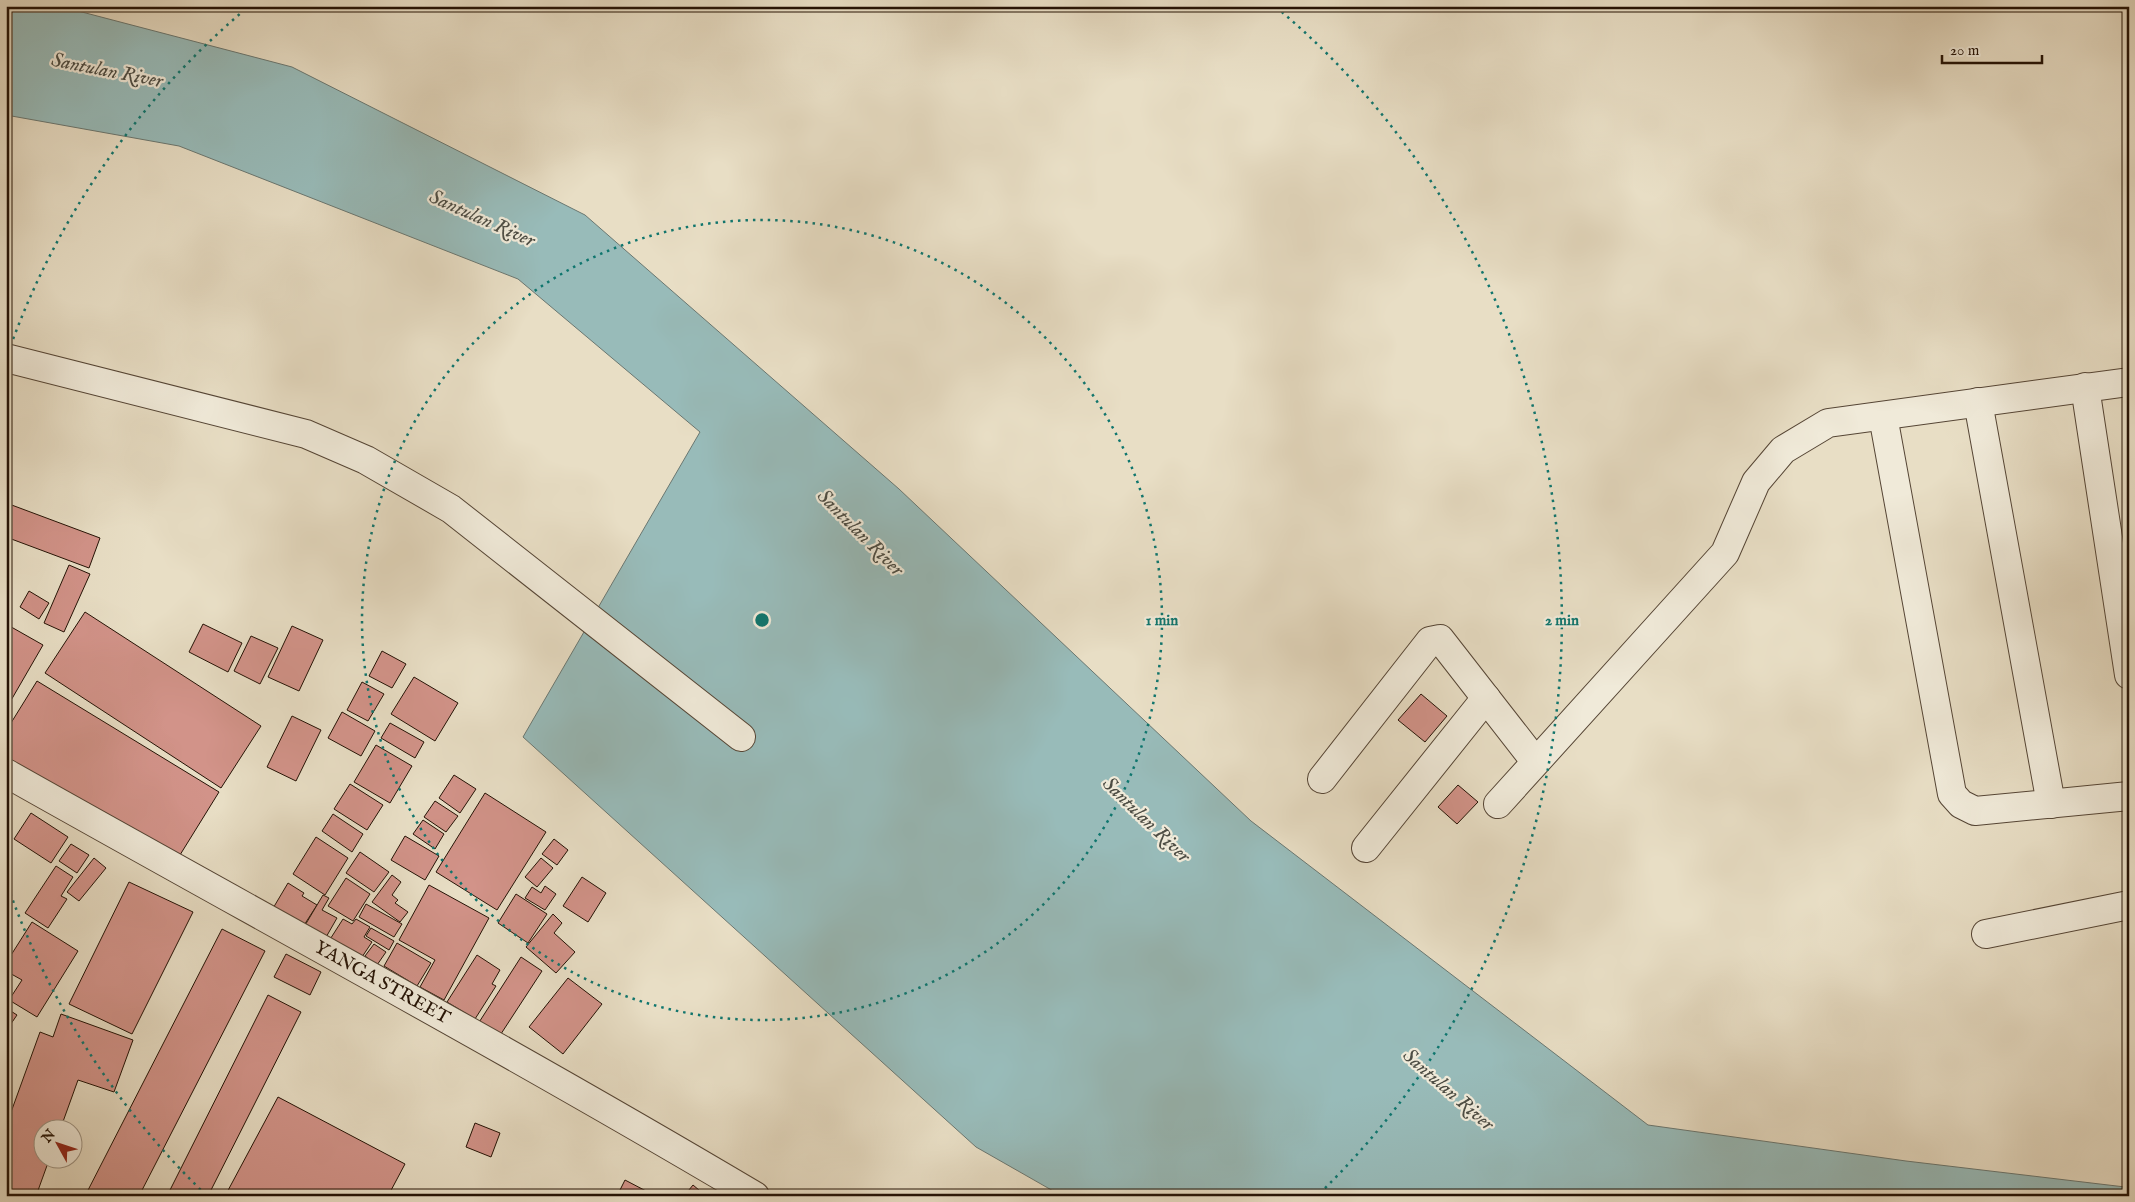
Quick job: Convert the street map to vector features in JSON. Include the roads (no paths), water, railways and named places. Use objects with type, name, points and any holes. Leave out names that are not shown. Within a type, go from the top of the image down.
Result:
[{"type":"street","points":[[6,358],[306,434],[366,460],[451,509],[742,737]]},
{"type":"street","points":[[1498,804],[1725,553],[1756,482],[1783,450],[1828,423],[2129,382]]},
{"type":"street","points":[[2085,388],[2129,675]]},
{"type":"street","points":[[1978,402],[2051,804]]},
{"type":"street","points":[[1883,416],[1952,794],[1961,804],[1975,811],[2129,796]]},
{"type":"street","points":[[1322,779],[1430,642],[1440,639],[1535,761]]},
{"type":"street","points":[[1366,848],[1486,698]]},
{"type":"street","name":"YANGA STREET","points":[[6,773],[300,939],[443,1016],[756,1196]]},
{"type":"street","points":[[1986,934],[2129,905]]},
{"type":"water","name":"Santulan River","points":[[6,6],[59,6],[292,67],[585,215],[899,489],[1251,821],[1648,1125],[1906,1161],[2125,1187],[2129,1189],[2129,1196],[1062,1196],[976,1147],[523,737],[700,432],[518,279],[179,146],[6,115]]}]
